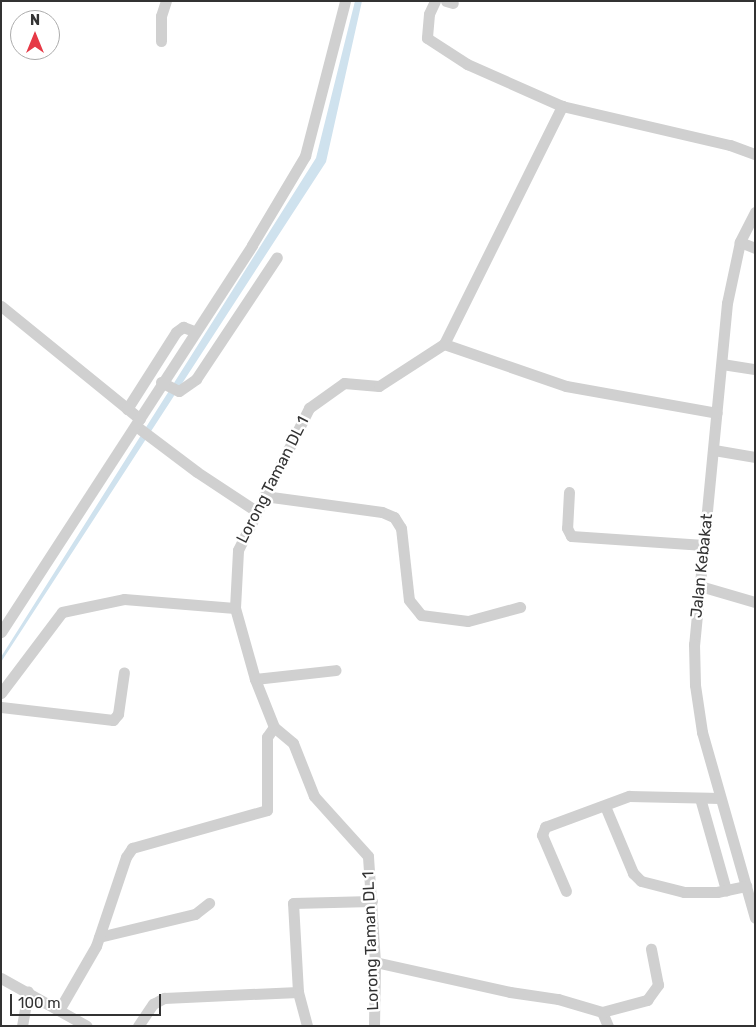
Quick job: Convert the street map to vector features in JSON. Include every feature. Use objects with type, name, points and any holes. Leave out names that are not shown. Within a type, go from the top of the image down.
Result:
[{"type":"street","points":[[161,41],[161,16],[166,1]]},
{"type":"street","points":[[1,632],[139,425],[170,368],[252,245],[306,154],[345,1]]},
{"type":"street","points":[[435,1],[429,14],[427,38],[432,44],[467,64],[562,106],[730,145],[755,154]]},
{"type":"street","points":[[562,106],[444,344],[566,386],[717,412]]},
{"type":"street","name":"Jalan Kebakat","points":[[755,212],[740,242],[727,304],[694,644],[696,685],[702,732],[755,918]]},
{"type":"street","points":[[740,242],[755,248]]},
{"type":"street","points":[[162,383],[179,391],[196,379],[277,257]]},
{"type":"street","points":[[1,306],[127,409],[139,425],[157,442],[222,490],[256,510]]},
{"type":"street","points":[[127,409],[157,360],[179,329],[187,327],[194,331]]},
{"type":"street","name":"Lorong Taman DL 1","points":[[374,1026],[375,962],[372,901],[366,853],[314,796],[294,743],[274,727],[255,679],[235,608],[238,552],[256,510],[311,407],[346,383],[379,386],[444,344]]},
{"type":"street","points":[[157,360],[170,368]]},
{"type":"street","points":[[722,364],[755,369]]},
{"type":"street","points":[[714,450],[755,457]]},
{"type":"street","points":[[569,492],[567,528],[571,536],[704,545]]},
{"type":"street","points":[[264,496],[382,512],[394,517],[401,528],[409,600],[421,614],[468,621],[520,607]]},
{"type":"street","points":[[700,586],[755,602]]},
{"type":"street","points":[[1,693],[62,612],[124,599],[235,608]]},
{"type":"street","points":[[255,679],[336,670]]},
{"type":"street","points":[[1,707],[113,720],[118,714],[124,672]]},
{"type":"street","points":[[59,1010],[83,973],[99,937],[126,857],[132,848],[267,810],[267,737],[274,727]]},
{"type":"street","points":[[566,891],[542,835],[542,829],[631,796],[720,798]]},
{"type":"street","points":[[700,798],[726,890]]},
{"type":"street","points":[[605,806],[638,879],[684,892],[726,890],[746,886]]},
{"type":"street","points":[[307,1026],[298,992],[293,903],[372,901]]},
{"type":"street","points":[[99,937],[195,914],[210,903]]},
{"type":"street","points":[[375,962],[510,992],[558,999],[602,1012],[647,1000],[658,985],[651,949]]},
{"type":"street","points":[[1,978],[87,1026]]},
{"type":"street","points":[[22,1026],[28,992]]},
{"type":"street","points":[[138,1026],[153,1004],[164,998],[298,992]]},
{"type":"street","points":[[602,1012],[608,1026]]},
{"type":"water","points":[[355,1],[362,1],[326,162],[1,662],[1,657],[316,158]]}]
